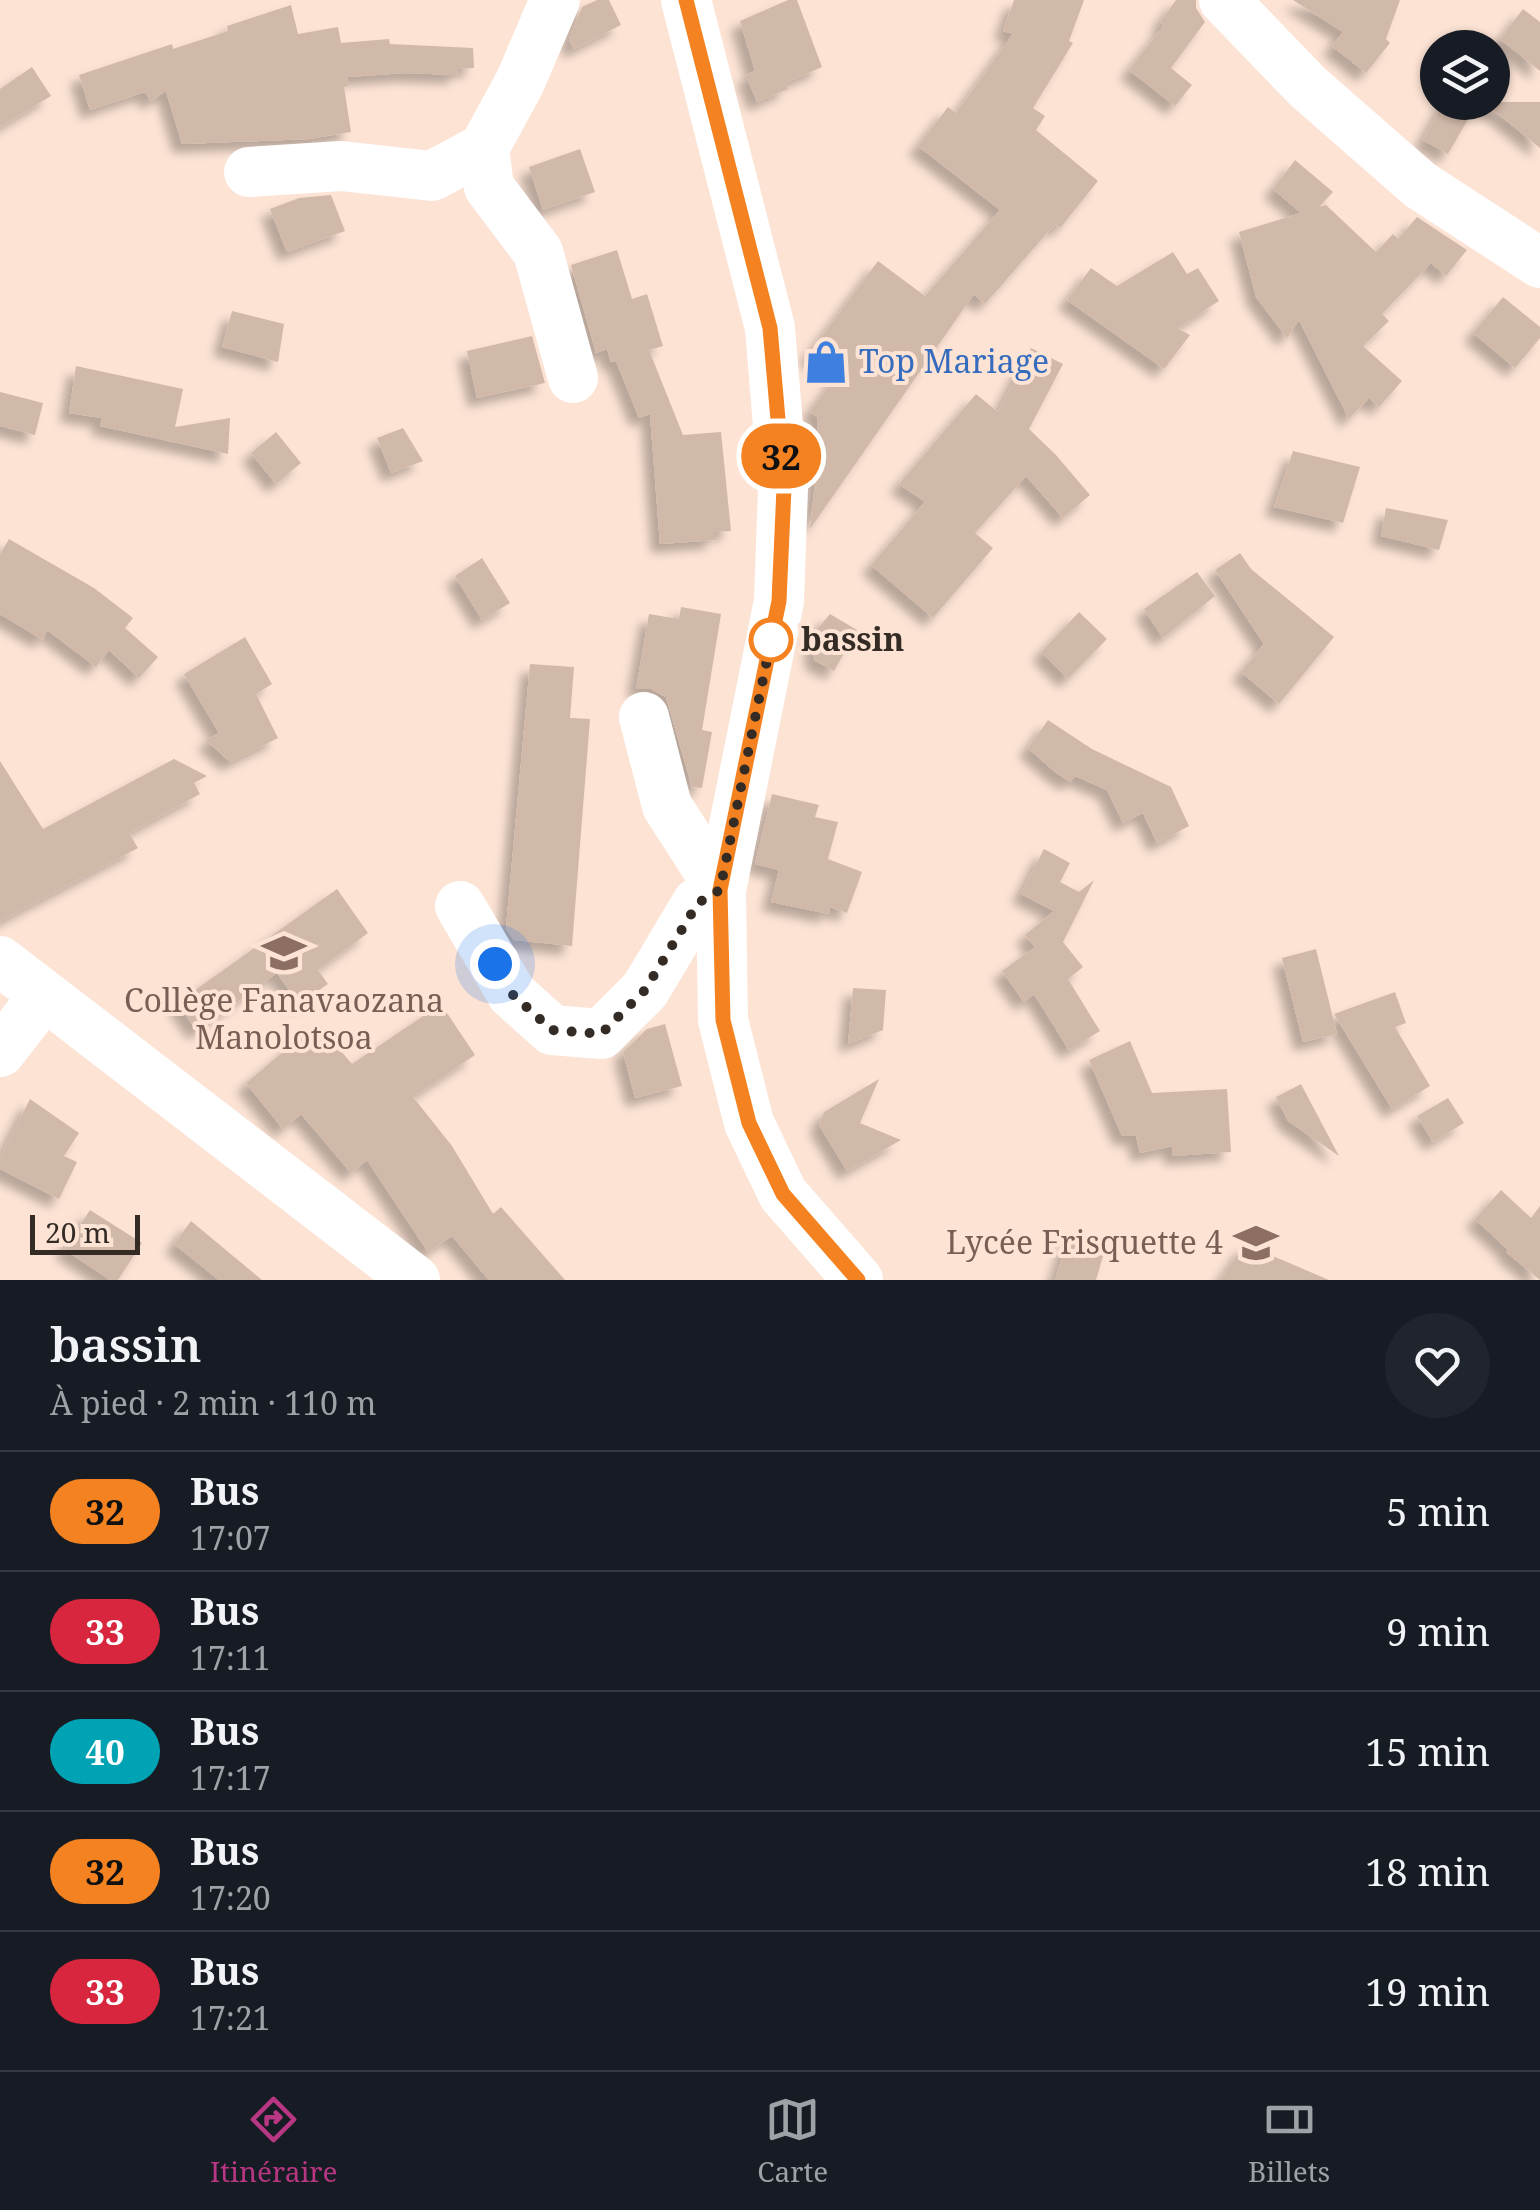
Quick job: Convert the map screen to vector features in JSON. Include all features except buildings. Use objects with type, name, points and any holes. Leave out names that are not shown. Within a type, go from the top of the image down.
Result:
[{"type":"street","points":[[249,172],[341,166],[432,176],[484,148],[520,82],[555,0]]},
{"type":"street","points":[[686,0],[770,328],[784,488],[779,601],[720,890],[723,1020],[749,1123],[783,1194],[858,1280]]},
{"type":"street","points":[[1224,0],[1308,87],[1420,185],[1540,263]]},
{"type":"street","points":[[484,148],[489,187],[538,252],[573,378]]},
{"type":"street","points":[[644,717],[668,806],[720,890]]},
{"type":"street","points":[[460,906],[512,994],[552,1030],[601,1034],[645,990],[698,903],[720,890]]},
{"type":"street","points":[[0,961],[415,1280]]},
{"type":"street","points":[[0,1052],[44,996]]},
{"type":"bus line","name":"32","points":[[686,0],[770,328],[784,488],[779,601],[720,890],[723,1020],[749,1123],[783,1194],[858,1280]]},
{"type":"place","name":"Top Mariage","points":[[826,362]]},
{"type":"place","name":"bassin","points":[[771,640]]},
{"type":"place","name":"Collège Fanavaozana Manolotsoa","points":[[284,953]]},
{"type":"place","name":"Lycée Frisquette 4","points":[[1256,1243]]},
{"type":"route","points":[[495,964],[512,994],[552,1030],[601,1034],[645,990],[698,903],[720,890],[771,640]]}]
